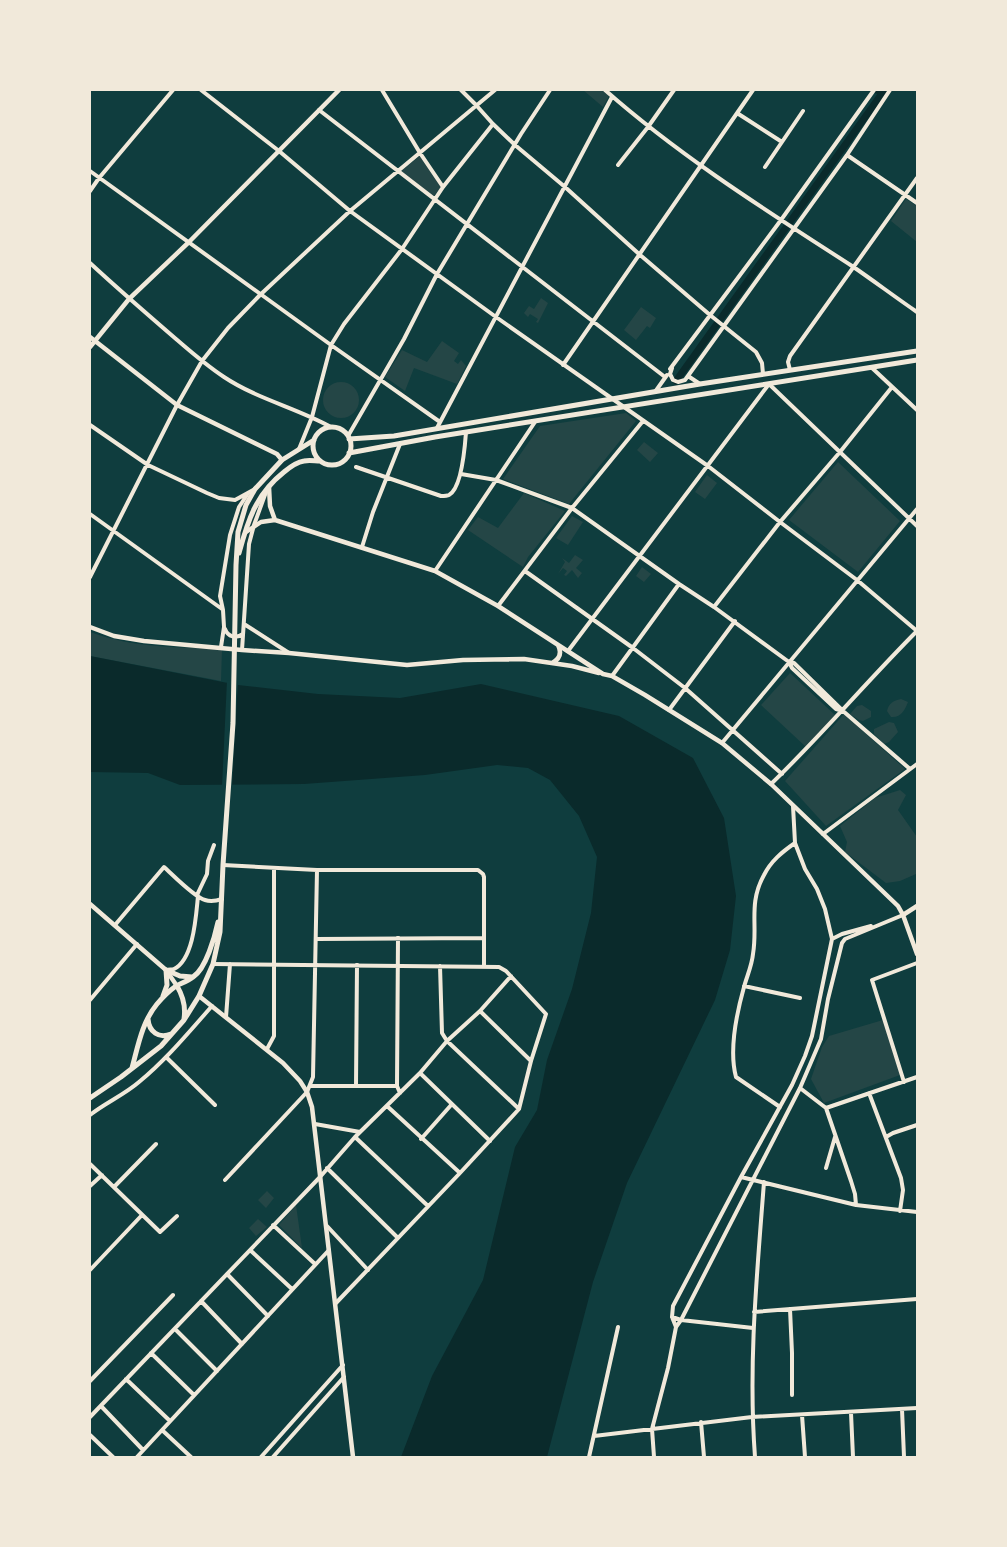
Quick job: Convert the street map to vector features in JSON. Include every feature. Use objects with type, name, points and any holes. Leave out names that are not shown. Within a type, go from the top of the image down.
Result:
[{"type":"main road","points":[[348,438],[394,436],[700,384],[917,351]]},
{"type":"main road","points":[[349,453],[466,432],[917,360]]},
{"type":"main road","points":[[91,1096],[162,1046],[184,1020],[199,996],[213,964],[220,932],[233,723],[238,532],[246,505],[255,489],[282,460],[314,440],[321,431],[332,427],[341,430],[348,438],[349,453],[342,462],[325,464],[314,451],[314,440]]},
{"type":"main road","points":[[236,566],[244,533],[256,502],[269,485],[295,464],[304,461],[320,460]]},
{"type":"main road","points":[[132,1068],[149,1015],[162,998],[177,986],[195,976],[207,956],[213,941],[222,899]]},
{"type":"main road","points":[[162,998],[167,985],[166,970],[180,976],[195,976]]},
{"type":"main road","points":[[177,986],[184,1006],[184,1020]]},
{"type":"main road","points":[[149,1015],[149,1024],[153,1032],[161,1036],[170,1035],[174,1032]]},
{"type":"street","points":[[90,191],[173,90]]},
{"type":"street","points":[[201,90],[279,151],[350,211],[563,365],[708,466],[857,580],[917,631],[878,670],[843,711],[771,784]]},
{"type":"street","points":[[90,347],[129,299],[189,242],[339,90]]},
{"type":"street","points":[[382,90],[443,187]]},
{"type":"street","points":[[461,90],[492,124],[515,145],[710,315],[756,352],[762,363],[763,374]]},
{"type":"street","points":[[90,577],[177,405],[202,361],[228,328],[260,295],[350,211],[494,90]]},
{"type":"street","points":[[348,438],[437,274],[550,90]]},
{"type":"street","points":[[605,90],[648,127],[700,166],[791,228],[853,267],[917,312]]},
{"type":"street","points":[[618,165],[674,90]]},
{"type":"street","points":[[563,365],[753,90]]},
{"type":"street","points":[[655,392],[710,315],[782,221],[874,90]]},
{"type":"street","points":[[672,368],[670,374],[673,380],[678,382],[685,380],[791,228],[847,155],[890,90]]},
{"type":"street","points":[[437,428],[612,97]]},
{"type":"street","points":[[319,110],[665,377]]},
{"type":"street","points":[[764,167],[803,111]]},
{"type":"street","points":[[737,112],[782,142]]},
{"type":"street","points":[[298,450],[312,416],[331,346],[344,324],[402,249],[443,187],[492,124]]},
{"type":"street","points":[[847,155],[917,203]]},
{"type":"street","points":[[90,171],[331,346],[440,422]]},
{"type":"street","points":[[790,370],[788,362],[790,356],[917,178]]},
{"type":"street","points":[[90,263],[129,299],[224,378],[283,406],[312,416],[332,427]]},
{"type":"street","points":[[90,337],[177,405],[277,454],[282,460]]},
{"type":"street","points":[[871,367],[917,410]]},
{"type":"street","points":[[688,376],[700,384]]},
{"type":"street","points":[[568,651],[769,384],[917,526]]},
{"type":"street","points":[[714,607],[780,522],[892,387]]},
{"type":"street","points":[[498,606],[572,508],[644,421]]},
{"type":"street","points":[[435,571],[536,422]]},
{"type":"street","points":[[90,425],[148,465],[219,498],[235,500],[255,489]]},
{"type":"street","points":[[356,468],[445,496],[452,493],[461,474],[466,432]]},
{"type":"street","points":[[362,547],[386,477],[400,444]]},
{"type":"street","points":[[461,474],[496,480],[572,508],[735,621],[789,662],[792,668],[836,709],[843,711],[910,770]]},
{"type":"street","points":[[269,485],[268,500],[275,520]]},
{"type":"street","points":[[242,650],[249,544],[269,485]]},
{"type":"street","points":[[221,647],[224,627],[220,596],[230,535],[238,507],[245,497],[255,489]]},
{"type":"street","points":[[722,743],[917,509]]},
{"type":"street","points":[[90,514],[223,610]]},
{"type":"street","points":[[244,533],[261,522],[275,520],[435,571],[498,606],[603,674]]},
{"type":"street","points":[[525,571],[633,648],[685,688],[782,774]]},
{"type":"street","points":[[612,676],[679,584]]},
{"type":"street","points":[[669,710],[735,621]]},
{"type":"street","points":[[244,624],[289,653]]},
{"type":"street","points":[[90,627],[114,636],[144,640],[408,665],[463,660],[524,659],[572,666],[612,676],[722,743],[771,784],[898,906],[904,915],[917,954]]},
{"type":"street","points":[[224,627],[231,637],[240,636],[243,633]]},
{"type":"street","points":[[551,663],[557,660],[560,655],[560,649],[557,644]]},
{"type":"street","points":[[823,834],[917,764]]},
{"type":"street","points":[[676,1327],[672,1317],[673,1306],[794,1080],[812,1036],[832,940],[825,909],[817,889],[805,869],[795,843],[793,806]]},
{"type":"street","points":[[780,1107],[736,1077],[733,1066],[737,1016],[753,956],[754,907],[758,891],[763,876],[773,861],[795,843]]},
{"type":"street","points":[[166,970],[174,968],[182,962],[192,943],[198,896],[207,874],[208,861],[214,845]]},
{"type":"street","points":[[223,865],[317,870],[474,870],[481,872],[484,877],[484,966]]},
{"type":"street","points":[[115,925],[164,867],[198,896],[206,900],[222,899]]},
{"type":"street","points":[[267,1049],[274,1036],[274,868]]},
{"type":"street","points":[[225,1180],[311,1086],[313,1077],[317,870]]},
{"type":"street","points":[[90,904],[166,970],[177,986]]},
{"type":"street","points":[[654,1457],[652,1429],[668,1368],[676,1327],[800,1088],[821,1039],[828,999],[842,943],[845,939],[904,915],[917,906]]},
{"type":"street","points":[[832,940],[842,934],[886,923]]},
{"type":"street","points":[[398,938],[398,1086],[400,1093]]},
{"type":"street","points":[[316,939],[483,938]]},
{"type":"street","points":[[90,1000],[137,944]]},
{"type":"street","points":[[904,1082],[872,980],[917,963]]},
{"type":"street","points":[[213,964],[499,967],[511,976],[546,1014],[531,1061],[519,1109],[460,1174],[336,1303]]},
{"type":"street","points":[[226,1017],[230,964]]},
{"type":"street","points":[[356,1086],[357,965]]},
{"type":"street","points":[[440,966],[442,1033],[447,1041],[519,1109]]},
{"type":"street","points":[[90,1417],[355,1137],[420,1073],[447,1041],[480,1011],[511,976]]},
{"type":"street","points":[[744,986],[800,998]]},
{"type":"street","points":[[199,996],[283,1063],[300,1080],[307,1092],[315,1124],[353,1457]]},
{"type":"street","points":[[90,1115],[100,1106],[138,1084],[166,1057],[212,1006]]},
{"type":"street","points":[[480,1011],[531,1061]]},
{"type":"street","points":[[166,1057],[215,1105]]},
{"type":"street","points":[[420,1073],[490,1141]]},
{"type":"street","points":[[826,1108],[917,1077]]},
{"type":"street","points":[[311,1086],[398,1086]]},
{"type":"street","points":[[800,1088],[826,1108],[855,1194],[856,1205]]},
{"type":"street","points":[[869,1093],[901,1178],[903,1190],[900,1211]]},
{"type":"street","points":[[422,1139],[452,1104]]},
{"type":"street","points":[[387,1106],[460,1174]]},
{"type":"street","points":[[315,1124],[360,1132]]},
{"type":"street","points":[[886,1137],[893,1132],[917,1125]]},
{"type":"street","points":[[826,1168],[836,1136]]},
{"type":"street","points":[[355,1137],[428,1206]]},
{"type":"street","points":[[114,1187],[156,1144]]},
{"type":"street","points":[[90,1164],[160,1232],[177,1216]]},
{"type":"street","points":[[327,1168],[398,1238]]},
{"type":"street","points":[[90,1186],[102,1175]]},
{"type":"street","points":[[741,1178],[856,1205],[917,1212]]},
{"type":"street","points":[[755,1457],[752,1417],[753,1328],[764,1182]]},
{"type":"street","points":[[90,1270],[142,1215]]},
{"type":"street","points":[[273,1225],[315,1264]]},
{"type":"street","points":[[327,1226],[368,1270]]},
{"type":"street","points":[[250,1250],[292,1289]]},
{"type":"street","points":[[137,1457],[329,1250]]},
{"type":"street","points":[[227,1274],[268,1316]]},
{"type":"street","points":[[90,1381],[173,1296]]},
{"type":"street","points":[[754,1312],[917,1299]]},
{"type":"street","points":[[202,1300],[242,1344]]},
{"type":"street","points":[[790,1310],[792,1395]]},
{"type":"street","points":[[672,1317],[681,1320],[753,1328]]},
{"type":"street","points":[[589,1457],[618,1327]]},
{"type":"street","points":[[175,1328],[217,1371]]},
{"type":"street","points":[[151,1353],[194,1396]]},
{"type":"street","points":[[261,1457],[343,1365]]},
{"type":"street","points":[[273,1457],[344,1376]]},
{"type":"street","points":[[126,1379],[170,1421]]},
{"type":"street","points":[[100,1406],[143,1450]]},
{"type":"street","points":[[594,1436],[752,1417],[917,1408]]},
{"type":"street","points":[[902,1409],[904,1457]]},
{"type":"street","points":[[851,1413],[853,1457]]},
{"type":"street","points":[[802,1415],[805,1457]]},
{"type":"street","points":[[701,1422],[704,1457]]},
{"type":"street","points":[[162,1430],[191,1457]]},
{"type":"street","points":[[90,1435],[113,1457]]},
{"type":"shaded area","points":[[583,90],[602,90],[609,96],[603,107]]},
{"type":"shaded area","points":[[420,156],[441,187],[433,197],[401,171]]},
{"type":"shaded area","points":[[906,199],[917,206],[917,242],[891,221]]},
{"type":"shaded area","points":[[541,298],[548,303],[538,323],[536,322],[538,319],[530,314],[528,317],[524,313],[529,306],[534,309]]},
{"type":"shaded area","points":[[641,307],[656,318],[650,328],[647,326],[636,340],[624,330]]},
{"type":"shaded area","points":[[442,341],[459,353],[454,361],[458,364],[461,360],[466,366],[457,384],[414,368],[405,391],[385,377],[402,350],[427,362]]},
{"type":"shaded area","points":[[341,382],[354,387],[359,400],[354,413],[341,418],[328,413],[323,400],[328,387]]},
{"type":"shaded area","points":[[626,413],[636,421],[569,504],[503,479],[540,426]]},
{"type":"shaded area","points":[[644,442],[658,453],[650,462],[637,450]]},
{"type":"shaded area","points":[[838,462],[900,521],[858,572],[789,520]]},
{"type":"shaded area","points":[[707,475],[717,483],[705,499],[695,492]]},
{"type":"shaded area","points":[[524,493],[565,511],[528,557],[523,567],[468,530],[478,517],[498,528]]},
{"type":"shaded area","points":[[572,516],[583,522],[568,545],[556,538]]},
{"type":"shaded area","points":[[575,555],[583,560],[576,568],[582,573],[578,578],[572,570],[566,576],[564,575],[567,571],[563,568],[558,574],[565,562],[562,558],[569,563]]},
{"type":"shaded area","points":[[642,567],[651,574],[644,582],[636,576]]},
{"type":"shaded area","points":[[90,632],[139,644],[222,649],[221,681],[90,656]]},
{"type":"shaded area","points":[[90,656],[238,685],[318,694],[400,698],[481,684],[619,716],[693,758],[724,818],[736,896],[730,950],[715,1000],[627,1183],[593,1282],[547,1457],[401,1457],[432,1376],[483,1280],[515,1147],[537,1110],[547,1060],[572,989],[591,913],[597,857],[579,816],[550,780],[528,768],[497,765],[425,775],[304,784],[180,785],[148,773],[90,772]]},
{"type":"shaded area","points":[[790,673],[835,715],[806,747],[761,705]]},
{"type":"shaded area","points":[[901,699],[908,702],[905,708],[900,715],[891,717],[887,711],[890,704]]},
{"type":"shaded area","points":[[862,705],[871,711],[871,717],[863,721],[850,714],[857,706]]},
{"type":"shaded area","points":[[844,714],[905,769],[826,826],[785,781]]},
{"type":"shaded area","points":[[889,722],[894,723],[898,732],[889,742],[884,744],[874,734],[874,729]]},
{"type":"shaded area","points":[[900,790],[906,795],[898,810],[917,837],[916,874],[900,881],[886,883],[845,852],[847,842],[840,826],[875,798]]},
{"type":"shaded area","points":[[883,1020],[900,1075],[824,1103],[811,1079],[822,1047],[829,1036]]},
{"type":"shaded area","points":[[267,1191],[274,1198],[266,1208],[258,1200]]},
{"type":"shaded area","points":[[296,1205],[302,1248],[279,1225]]},
{"type":"shaded area","points":[[258,1219],[267,1227],[256,1236],[249,1228]]},
{"type":"pier","points":[[227,680],[238,682],[232,787],[222,787]]},
{"type":"waterway","points":[[676,381],[883,92],[876,90]]}]
